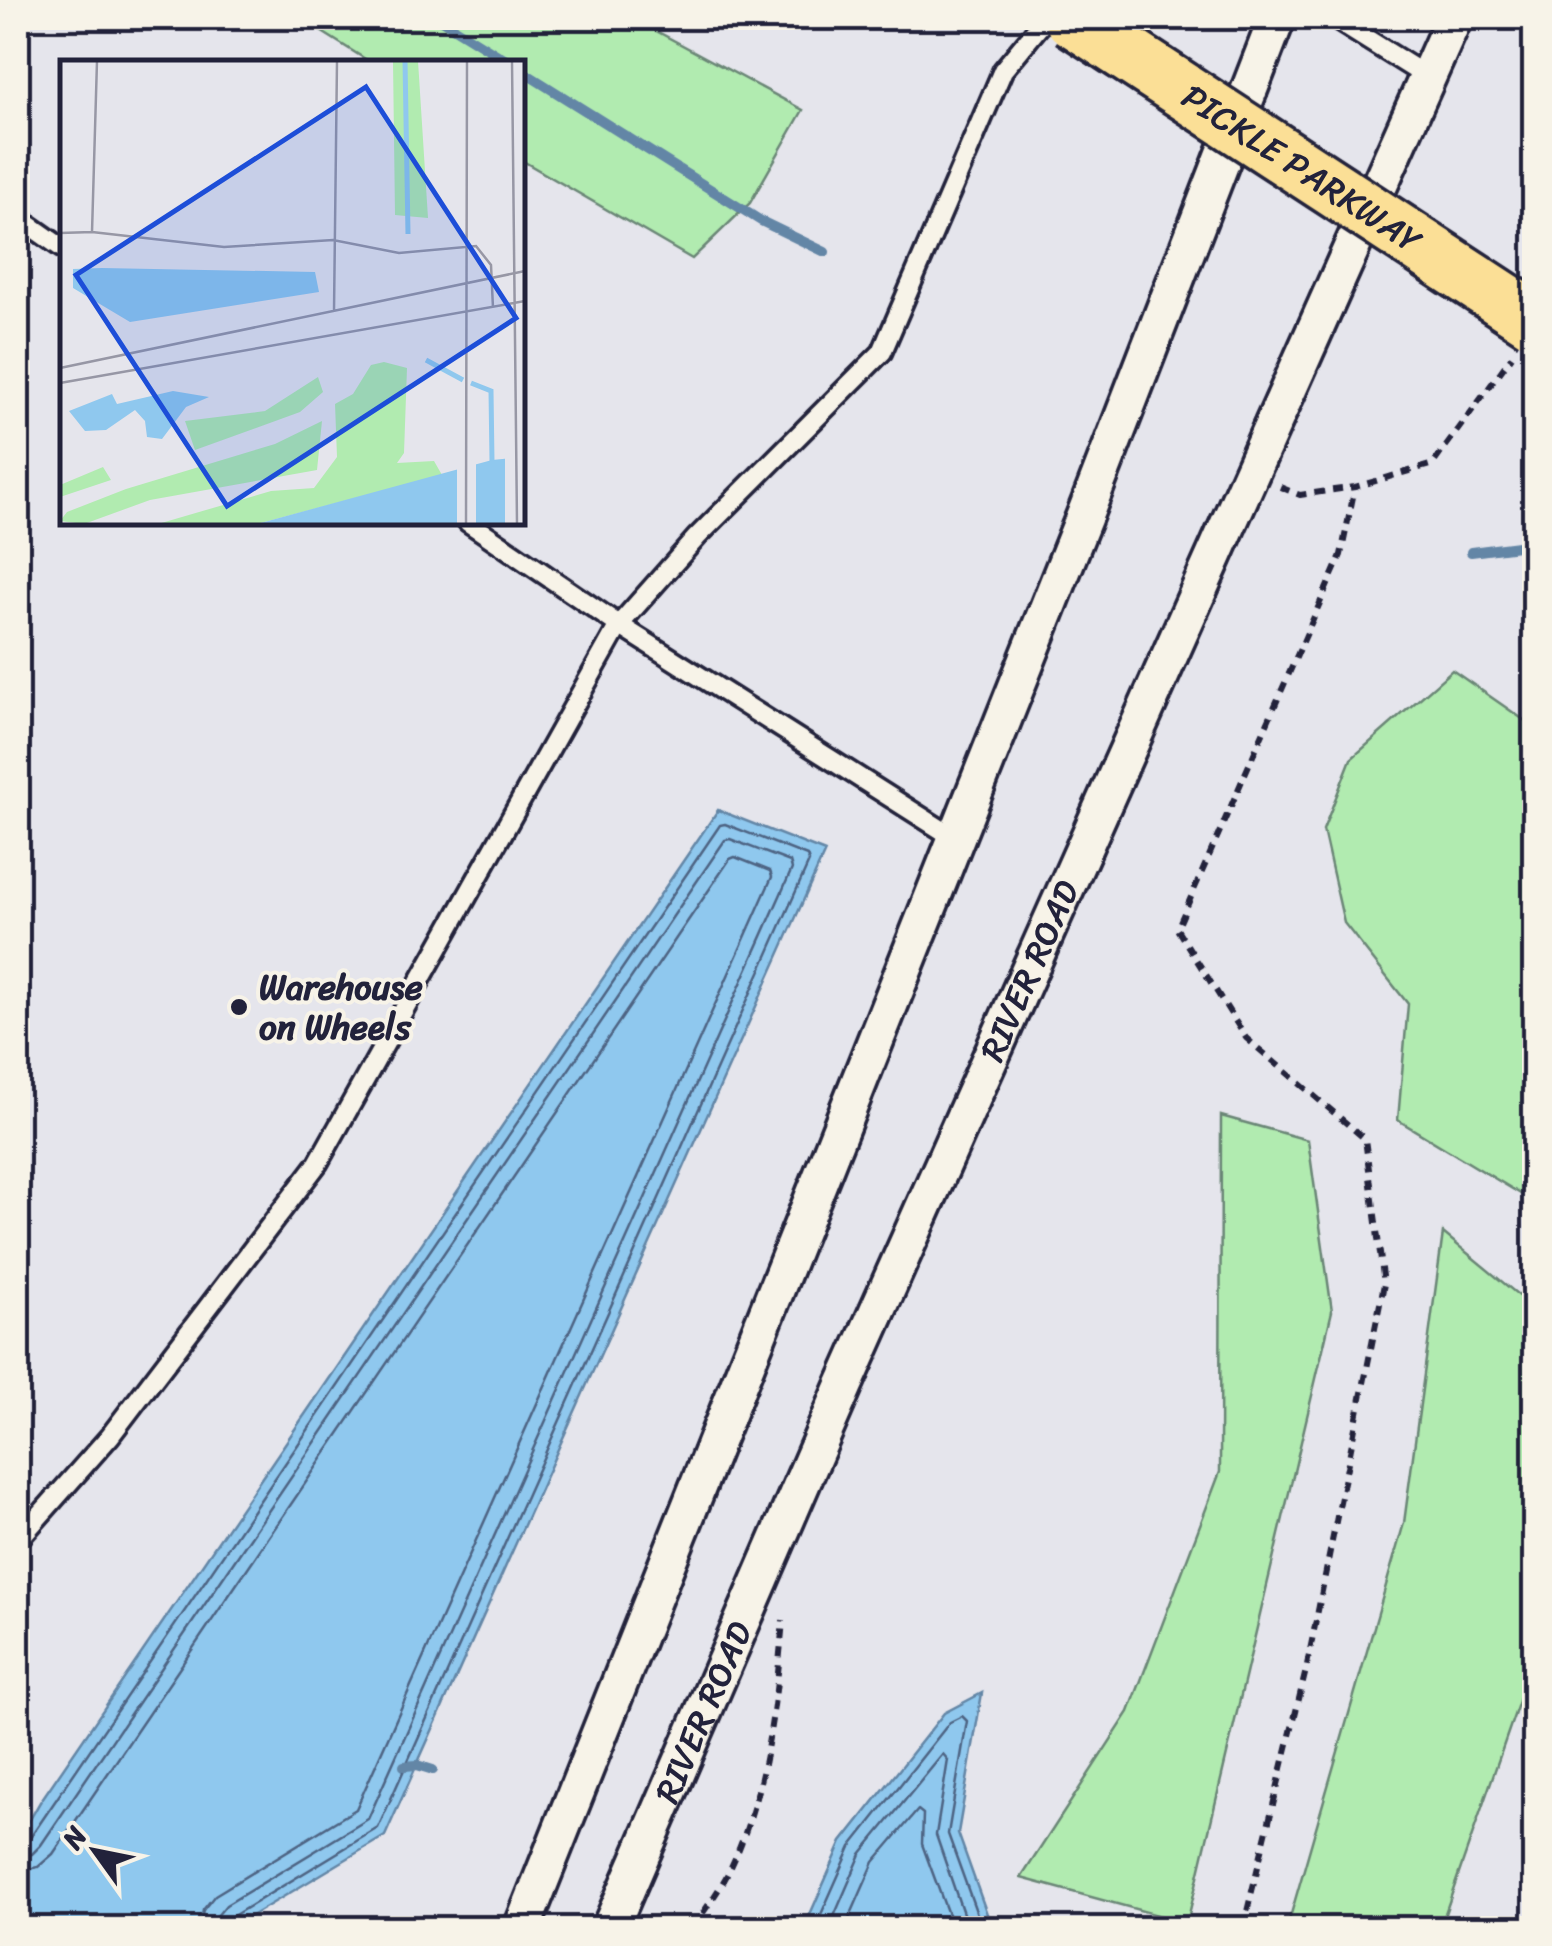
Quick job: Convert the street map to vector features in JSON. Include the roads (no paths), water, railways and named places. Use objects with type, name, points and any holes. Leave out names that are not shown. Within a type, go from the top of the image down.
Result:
[{"type":"highway","name":"PICKLE PARKWAY","points":[[1072,18],[1529,331]]},
{"type":"street","points":[[522,1928],[1277,18]]},
{"type":"street","name":"RIVER ROAD","points":[[610,1928],[844,1386],[1454,18]]},
{"type":"lane","points":[[18,1540],[110,1436],[318,1163],[619,625],[697,536],[882,352],[1003,70],[1046,18]]},
{"type":"lane","points":[[1333,18],[1429,78]]},
{"type":"lane","points":[[18,218],[60,247]]},
{"type":"lane","points":[[472,525],[619,625],[956,838]]},
{"type":"water","points":[[718,810],[825,852],[385,1836],[231,1928],[18,1928],[18,1840],[40,1802]]},
{"type":"water","points":[[982,1693],[958,1833],[992,1928],[804,1928],[842,1842],[944,1713]]},
{"type":"waterway","points":[[438,18],[506,60]]},
{"type":"waterway","points":[[525,73],[761,221],[825,252]]},
{"type":"waterway","points":[[1471,552],[1534,544]]},
{"type":"waterway","points":[[404,1766],[433,1770]]},
{"type":"place","name":"Warehouse on Wheels","points":[[239,1007]]}]
